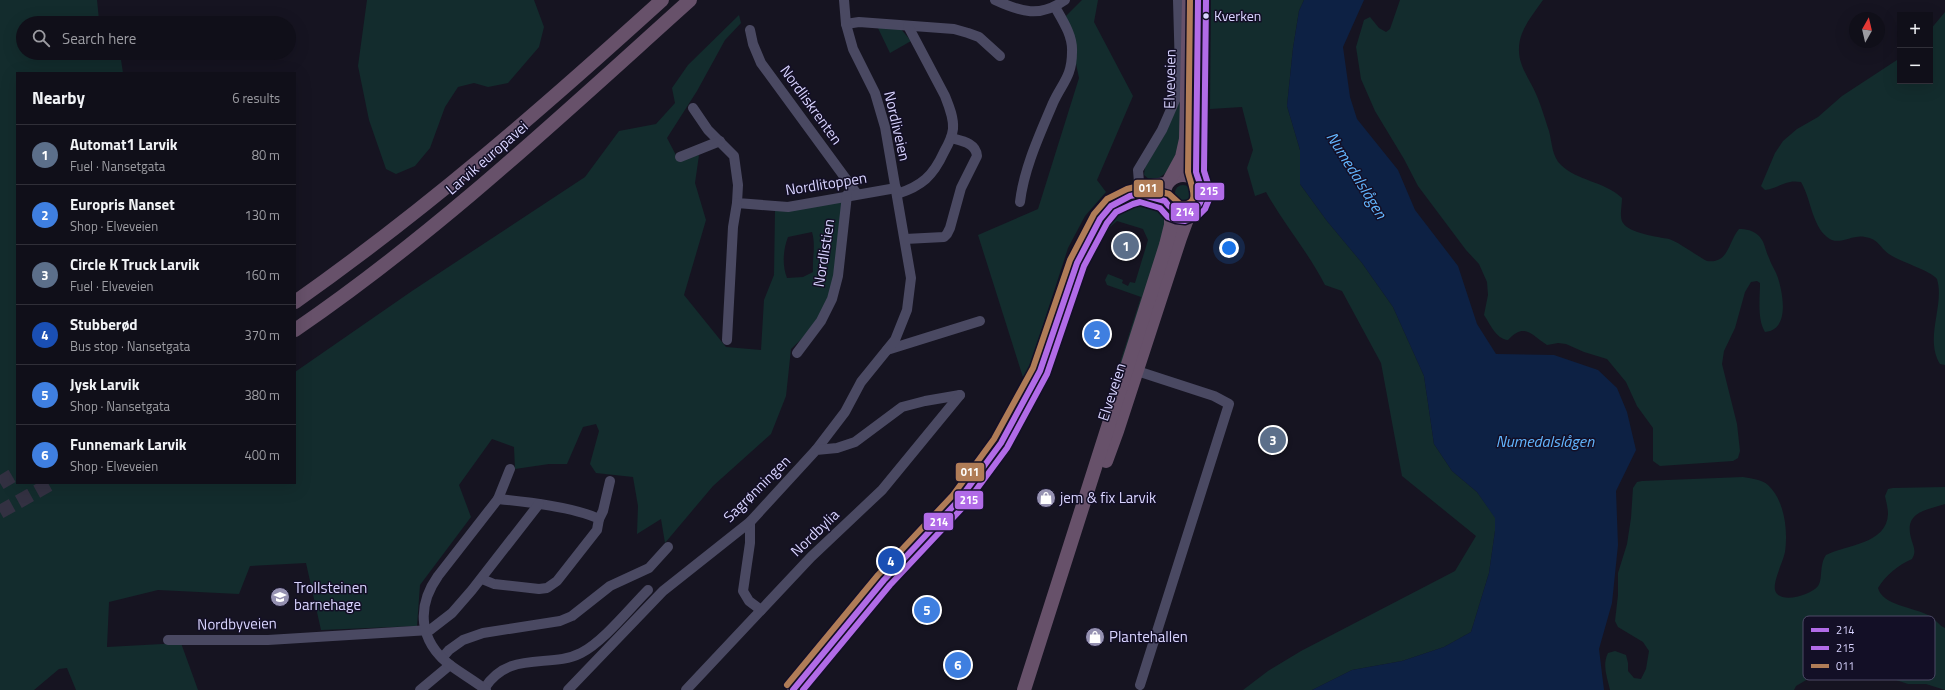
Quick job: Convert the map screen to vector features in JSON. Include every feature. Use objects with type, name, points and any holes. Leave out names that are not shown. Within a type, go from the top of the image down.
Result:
[{"type":"highway","name":"Larvik europavei","points":[[296,301],[371,247],[458,179],[521,127],[662,0]]},
{"type":"highway","name":"Larvik europavei","points":[[296,329],[380,268],[474,192],[690,0]]},
{"type":"highway","name":"Elveveien","points":[[1168,181],[1182,157],[1186,139],[1188,0]]},
{"type":"highway","name":"Elveveien","points":[[1198,0],[1196,172],[1198,182]]},
{"type":"highway","points":[[1181,174],[1187,175],[1198,182],[1201,188],[1201,199],[1196,208],[1183,213],[1168,205],[1163,194],[1168,181],[1181,174]]},
{"type":"highway","name":"Elveveien","points":[[1132,369],[1171,225],[1168,205]]},
{"type":"highway","name":"Elveveien","points":[[1024,690],[1058,587],[1075,528],[1187,219],[1196,208]]},
{"type":"main road","points":[[793,690],[884,580],[959,500],[1001,443],[1040,371],[1081,254],[1092,232],[1111,206],[1140,191],[1168,181]]},
{"type":"main road","points":[[1140,191],[1168,205]]},
{"type":"street","name":"Nordliveien","points":[[816,450],[845,412],[861,382],[895,340],[907,310],[911,278],[880,108],[870,81],[852,48],[846,24],[844,0]]},
{"type":"street","points":[[995,0],[1014,9],[1034,12],[1055,7],[1065,0]]},
{"type":"street","points":[[1140,191],[1138,170],[1162,130],[1176,98],[1180,71],[1178,0]]},
{"type":"street","points":[[1020,202],[1023,182],[1051,109],[1070,75],[1073,51],[1067,28],[1055,7]]},
{"type":"street","points":[[846,24],[859,22],[954,29],[979,37],[1000,56]]},
{"type":"street","points":[[905,239],[944,237],[950,228],[961,188],[977,156],[977,150],[973,146],[951,138],[953,124],[950,106],[908,26]]},
{"type":"street","name":"Nordliskrenten","points":[[750,30],[753,44],[761,63],[852,194]]},
{"type":"street","points":[[693,108],[708,130],[729,150],[735,161],[738,185],[733,227],[727,340]]},
{"type":"street","name":"Nordlitoppen","points":[[737,203],[788,207],[852,194],[896,191],[924,181],[938,165],[951,138]]},
{"type":"street","points":[[680,157],[720,141]]},
{"type":"street","name":"Nordlistien","points":[[797,353],[821,321],[832,299],[838,276],[852,194]]},
{"type":"street","points":[[887,350],[980,321]]},
{"type":"street","points":[[1132,369],[1214,396],[1229,404],[1140,685]]},
{"type":"street","name":"Nordbylia","points":[[686,690],[811,557],[882,490],[960,395],[925,401],[902,407],[855,442],[837,448],[816,450]]},
{"type":"street","name":"Sagrønningen","points":[[568,690],[663,591],[750,522],[816,450]]},
{"type":"street","points":[[510,469],[498,499],[430,586],[424,605],[423,621],[431,644],[446,661],[485,689],[490,680],[497,673],[516,665],[580,654],[594,645],[648,590]]},
{"type":"street","points":[[482,579],[494,584],[539,589],[548,588],[557,581],[596,530],[603,511],[610,481]]},
{"type":"street","points":[[498,499],[539,504],[599,519]]},
{"type":"street","points":[[425,630],[436,627],[452,613],[482,579],[539,504]]},
{"type":"street","points":[[750,522],[750,543],[743,591],[749,601],[761,610]]},
{"type":"street","points":[[420,690],[446,661],[449,650],[463,640],[483,633],[560,621],[572,616],[610,586],[649,568],[668,547]]},
{"type":"street","name":"Nordbyveien","points":[[168,640],[268,640],[425,630]]},
{"type":"green space","points":[[0,0],[97,0],[99,16],[16,16],[16,60],[121,60],[123,72],[16,72],[16,484],[296,484],[296,371],[412,291],[585,177],[619,131],[656,124],[675,103],[672,88],[688,65],[739,15],[741,23],[725,40],[697,91],[667,138],[678,159],[699,155],[695,183],[706,220],[684,295],[726,347],[761,350],[764,300],[774,275],[775,211],[845,199],[833,292],[818,323],[791,349],[786,396],[771,434],[713,486],[665,543],[661,519],[637,534],[638,506],[633,477],[596,473],[590,464],[599,431],[596,424],[583,427],[567,464],[549,464],[515,469],[514,447],[492,439],[459,485],[471,517],[420,585],[417,626],[321,630],[306,563],[250,566],[239,594],[158,590],[109,602],[107,647],[181,643],[198,690],[76,690],[67,668],[59,669],[34,690],[0,690]],"holes":[[[812,232],[814,247],[813,272],[803,277],[787,278],[784,268],[784,258],[788,237]]]},
{"type":"green space","points":[[367,0],[534,0],[544,27],[539,47],[508,83],[488,87],[474,83],[458,87],[445,107],[430,148],[415,166],[396,174],[386,169],[369,120],[358,66]]},
{"type":"green space","points":[[1082,0],[1098,0],[1094,22],[1133,96],[1097,180],[1106,192],[1085,216],[1068,248],[1033,356],[1034,374],[1027,390],[978,235],[1038,209],[1079,78],[1066,16]]},
{"type":"green space","points":[[1211,0],[1304,0],[1299,11],[1293,48],[1287,106],[1300,150],[1300,184],[1327,221],[1362,263],[1393,307],[1424,376],[1434,444],[1452,471],[1477,492],[1495,517],[1495,531],[1489,573],[1471,632],[1444,647],[1402,661],[1352,670],[1312,690],[1243,690],[1268,671],[1301,651],[1455,571],[1476,536],[1402,476],[1381,363],[1342,291],[1325,285],[1266,192],[1255,196],[1247,168],[1253,150],[1242,107],[1210,109]]},
{"type":"green space","points":[[1400,0],[1543,0],[1523,30],[1519,44],[1519,57],[1541,107],[1549,131],[1554,154],[1558,162],[1575,175],[1607,188],[1622,198],[1621,218],[1626,226],[1637,232],[1673,240],[1707,261],[1714,261],[1724,256],[1739,229],[1752,231],[1761,238],[1778,278],[1782,293],[1783,310],[1778,325],[1773,330],[1765,332],[1762,327],[1760,315],[1760,283],[1757,281],[1751,282],[1745,292],[1735,328],[1724,351],[1722,364],[1737,424],[1740,451],[1738,458],[1733,461],[1660,466],[1653,461],[1653,428],[1637,406],[1626,382],[1607,359],[1584,352],[1566,344],[1558,343],[1547,345],[1528,332],[1519,332],[1508,340],[1500,337],[1494,330],[1484,315],[1488,295],[1487,282],[1479,264],[1466,250],[1418,186],[1404,159],[1375,111],[1361,79],[1356,47],[1364,20],[1370,17],[1379,28],[1386,32],[1390,29]]},
{"type":"green space","points":[[1945,12],[1945,365],[1940,364],[1934,343],[1939,300],[1937,279],[1928,272],[1889,254],[1876,241],[1870,238],[1855,237],[1840,241],[1831,240],[1818,226],[1801,182],[1795,181],[1765,190],[1761,186],[1775,153],[1783,141],[1797,129],[1818,117],[1842,96],[1897,60],[1897,84],[1933,84],[1933,26]]},
{"type":"green space","points":[[877,26],[900,28],[911,41],[890,53]]},
{"type":"green space","points":[[1180,101],[1180,136],[1174,160],[1168,170],[1161,177],[1150,180],[1144,175],[1145,167],[1164,136]]},
{"type":"green space","points":[[1180,185],[1186,185],[1191,190],[1189,199],[1186,201],[1180,201],[1175,196],[1175,190]]},
{"type":"green space","points":[[1131,201],[1145,201],[1162,207],[1165,213],[1166,227],[1119,373],[1118,369],[1141,297],[1107,285],[1105,280],[1108,274],[1123,280],[1122,283],[1128,286],[1130,282],[1135,283],[1148,240],[1143,229],[1117,221],[1110,227],[1096,250],[1092,250],[1091,247],[1112,214],[1124,204]]},
{"type":"green space","points":[[1743,477],[1766,483],[1774,492],[1782,508],[1786,535],[1785,552],[1775,582],[1775,590],[1778,595],[1789,598],[1809,593],[1818,586],[1822,563],[1826,555],[1864,542],[1881,532],[1886,524],[1888,514],[1885,496],[1888,489],[1945,487],[1945,504],[1918,514],[1914,517],[1911,523],[1911,538],[1914,546],[1912,559],[1893,571],[1878,588],[1881,594],[1892,602],[1930,616],[1803,616],[1803,680],[1806,680],[1796,686],[1794,690],[1610,690],[1605,667],[1608,653],[1615,651],[1626,655],[1628,671],[1634,678],[1641,679],[1646,669],[1649,651],[1643,642],[1618,627],[1615,621],[1618,595],[1618,573],[1627,544],[1631,518],[1633,488],[1637,482]]},
{"type":"green space","points":[[1935,620],[1945,628],[1945,690],[1926,684],[1908,684],[1896,680],[1935,680]]},
{"type":"water","name":"Numedalslågen","points":[[1304,0],[1364,0],[1343,47],[1350,97],[1357,119],[1398,170],[1415,210],[1458,266],[1477,324],[1496,354],[1554,355],[1598,370],[1617,388],[1627,412],[1636,450],[1616,491],[1618,545],[1612,603],[1599,649],[1604,690],[1312,690],[1352,670],[1402,661],[1444,647],[1471,632],[1489,573],[1495,531],[1495,518],[1477,492],[1452,471],[1434,444],[1424,376],[1393,307],[1362,263],[1327,221],[1300,184],[1300,150],[1287,106],[1293,48],[1299,11]]},
{"type":"tunnel","points":[[0,483],[16,474]]},
{"type":"tunnel","points":[[0,512],[50,484]]},
{"type":"transit line","name":"011","points":[[787,685],[878,575],[953,495],[994,439],[1033,368],[1070,260],[1094,214],[1107,199],[1127,189],[1139,186],[1169,194],[1180,204],[1187,204],[1191,202],[1193,193],[1188,172],[1190,0]]},
{"type":"transit line","name":"214","points":[[793,690],[884,580],[959,500],[1001,443],[1040,371],[1077,263],[1100,219],[1111,206],[1130,196],[1140,194],[1165,201],[1174,210],[1180,212],[1191,211],[1200,203],[1202,190],[1196,172],[1198,0]]},
{"type":"transit line","name":"215","points":[[803,690],[890,585],[965,505],[1007,448],[1047,374],[1084,266],[1107,223],[1116,212],[1140,202],[1160,208],[1168,217],[1185,221],[1198,216],[1205,209],[1210,197],[1209,187],[1204,171],[1206,0]]},
{"type":"place","name":"Kverken","points":[[1206,16]]},
{"type":"place","name":"Automat1 Larvik","points":[[1126,246]]},
{"type":"place","name":"Europris Nanset","points":[[1097,334]]},
{"type":"place","name":"Circle K Truck Larvik","points":[[1273,440]]},
{"type":"place","name":"jem & fix Larvik","points":[[1046,498]]},
{"type":"place","name":"Stubberød","points":[[891,561]]},
{"type":"place","name":"Trollsteinen barnehage","points":[[280,597]]},
{"type":"place","name":"Jysk Larvik","points":[[927,610]]},
{"type":"place","name":"Plantehallen","points":[[1095,637]]},
{"type":"place","name":"Funnemark Larvik","points":[[958,665]]}]
